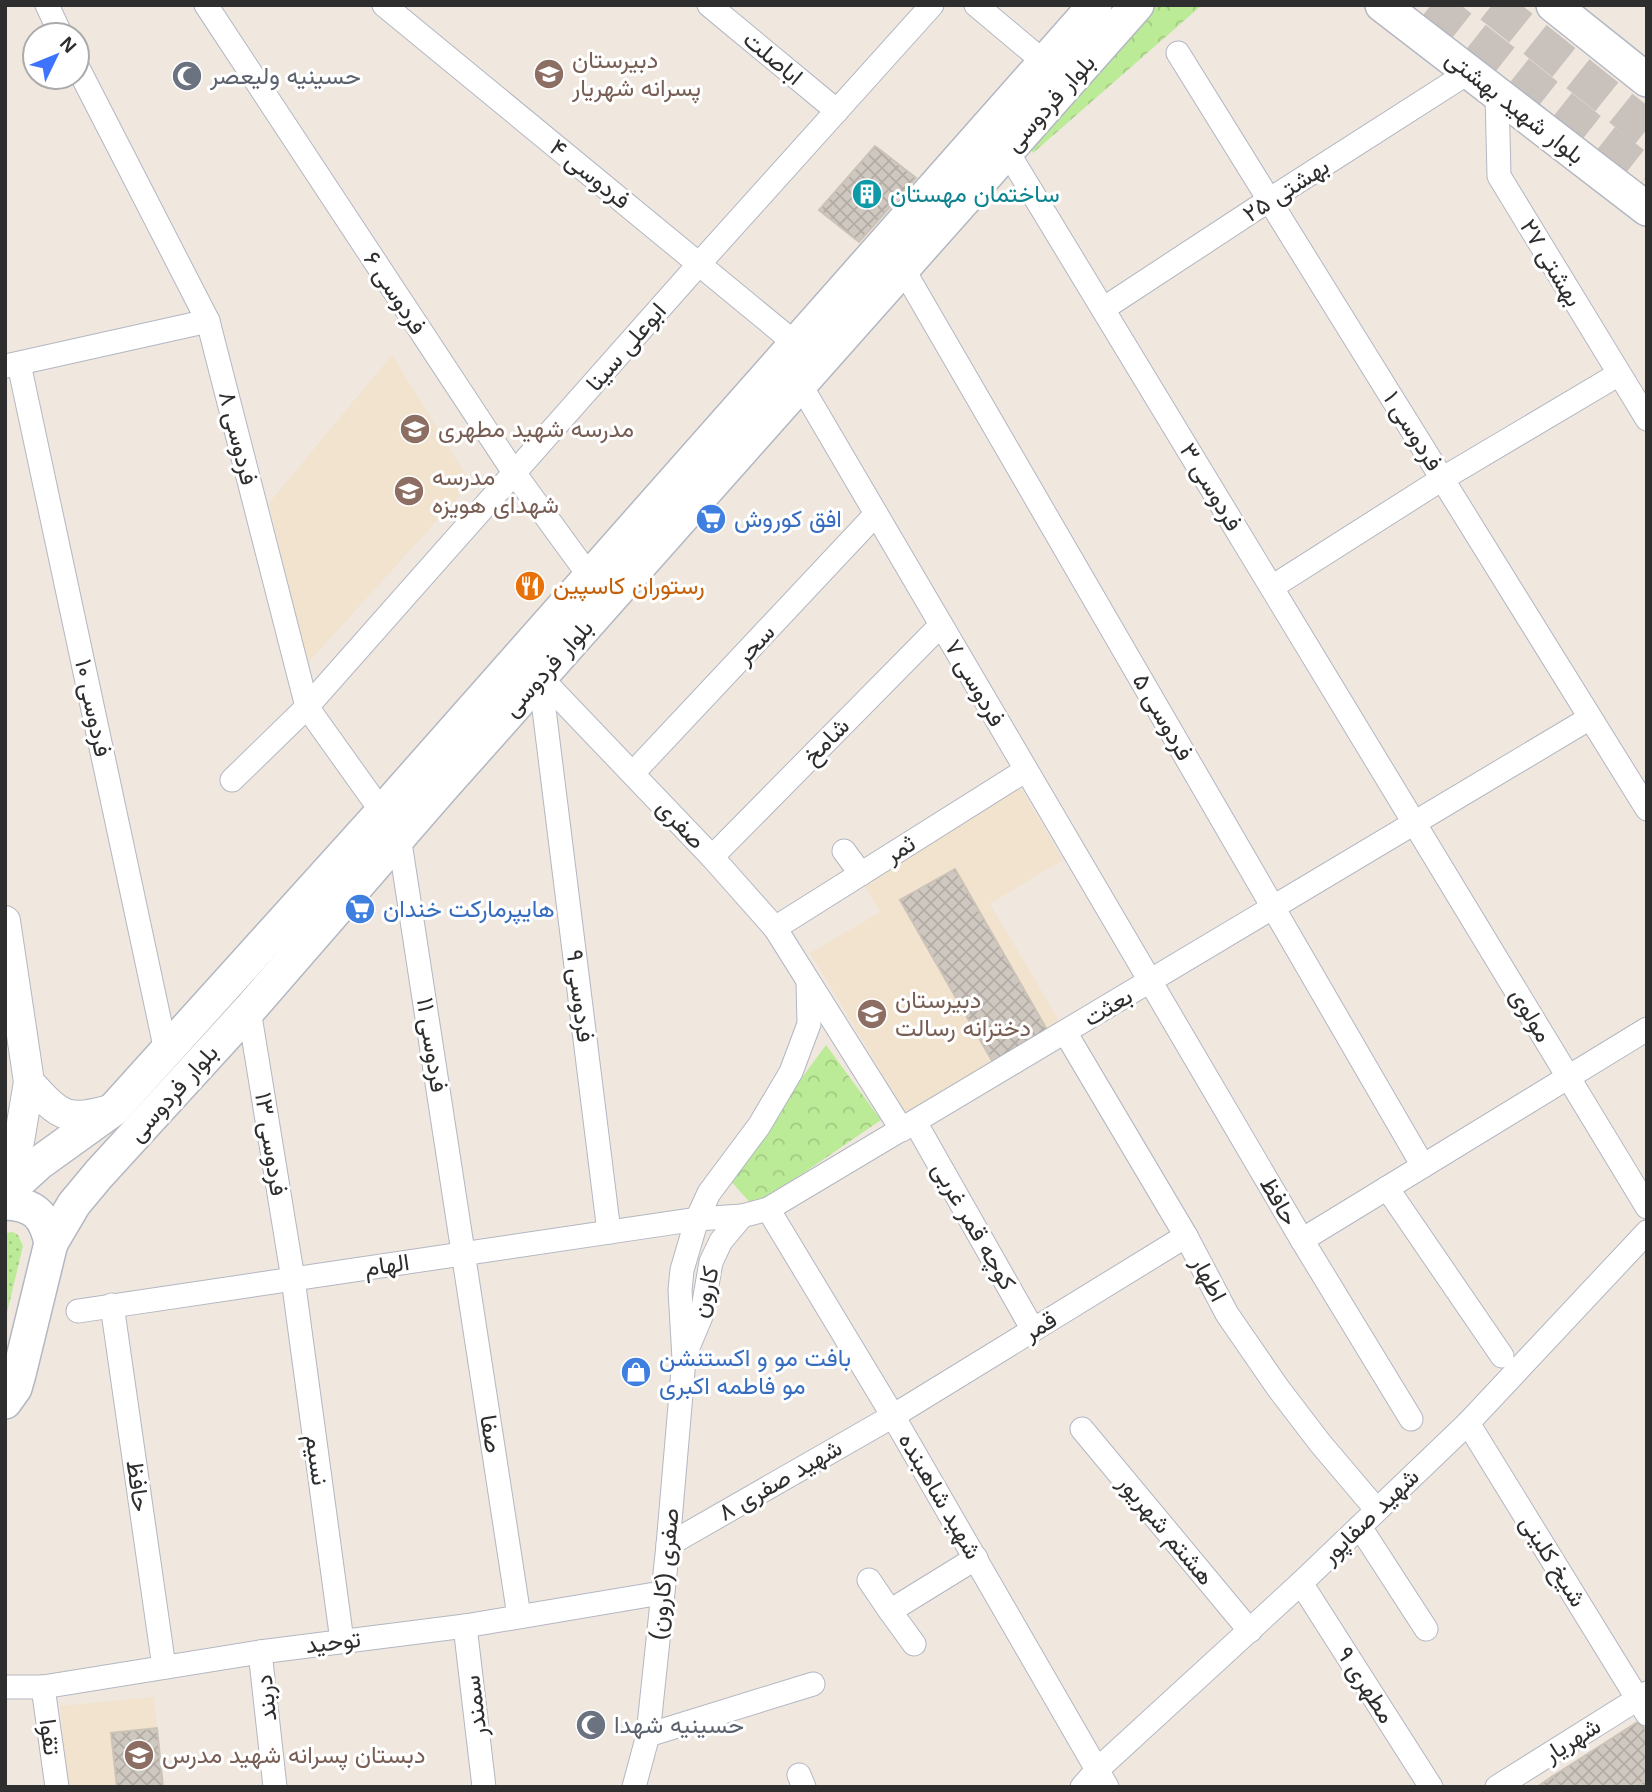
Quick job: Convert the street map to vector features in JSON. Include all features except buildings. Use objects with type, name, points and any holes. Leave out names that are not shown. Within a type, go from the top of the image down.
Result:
[{"type":"main road","name":"بلوار فردوسی","points":[[10,1395],[51,1242],[74,1204],[249,1010],[391,824],[590,577],[1095,5]]},
{"type":"main road","name":"بلوار فردوسی","points":[[5,1194],[39,1163],[114,1109],[166,1051],[540,677],[1137,5]]},
{"type":"main road","name":"بلوار شهید بهشتی","points":[[1382,5],[1647,209]]},
{"type":"main road","points":[[1553,5],[1647,79]]},
{"type":"main road","points":[[5,1203],[20,1203],[36,1212],[47,1225],[51,1242]]},
{"type":"street","points":[[47,5],[54,21]]},
{"type":"street","name":"فردوسی ۶","points":[[206,5],[514,474],[590,577]]},
{"type":"street","name":"فردوسی ۴","points":[[384,5],[796,344]]},
{"type":"street","name":"اباصلت","points":[[709,5],[837,111]]},
{"type":"street","name":"ابوعلی سینا","points":[[232,780],[307,706],[932,5]]},
{"type":"street","points":[[976,5],[1044,62]]},
{"type":"street","name":"فردوسی ۱","points":[[1178,53],[1647,809]]},
{"type":"street","name":"بهشتی ۲۵","points":[[1103,309],[1469,72]]},
{"type":"street","name":"فردوسی ۸","points":[[90,91],[208,321],[307,706],[391,824]]},
{"type":"street","name":"بهشتی ۲۷","points":[[1497,94],[1499,176],[1647,419]]},
{"type":"street","name":"فردوسی ۳","points":[[1007,151],[1415,823]]},
{"type":"street","name":"فردوسی ۵","points":[[903,268],[1423,1166]]},
{"type":"street","points":[[12,365],[208,321]]},
{"type":"street","name":"فردوسی ۱۰","points":[[12,365],[166,1051]]},
{"type":"street","points":[[1272,587],[1442,479],[1619,374]]},
{"type":"street","name":"فردوسی ۷","points":[[800,384],[1150,982]]},
{"type":"street","name":"سحر","points":[[633,773],[876,514]]},
{"type":"street","name":"شامخ","points":[[712,857],[941,625]]},
{"type":"street","name":"صفری","points":[[540,677],[712,857],[775,928],[841,1035]]},
{"type":"street","name":"فردوسی ۹","points":[[540,677],[610,1232]]},
{"type":"street","name":"بعثت","points":[[743,1216],[768,1209],[802,1190],[1590,718]]},
{"type":"street","name":"ثمر","points":[[775,928],[1026,771]]},
{"type":"street","name":"مولوی","points":[[1415,823],[1647,1207]]},
{"type":"street","name":"فردوسی ۱۱","points":[[391,824],[464,1253]]},
{"type":"street","points":[[844,851],[861,874]]},
{"type":"street","points":[[5,921],[29,1082],[19,1141],[5,1171]]},
{"type":"street","name":"کارون","points":[[684,1359],[680,1290],[682,1270],[697,1219],[709,1193],[759,1126],[791,1072],[808,1024],[807,982]]},
{"type":"street","name":"حافظ","points":[[1150,982],[1411,1419]]},
{"type":"street","name":"فردوسی ۱۳","points":[[249,1010],[293,1279]]},
{"type":"street","points":[[1302,1240],[1647,1029]]},
{"type":"street","name":"اطهار","points":[[1065,1032],[1186,1236],[1227,1314],[1320,1443],[1376,1509]]},
{"type":"street","points":[[804,1037],[841,1035]]},
{"type":"street","name":"کوچه قمر غربی","points":[[841,1035],[909,1126],[1033,1330]]},
{"type":"street","points":[[29,1082],[50,1105],[69,1116],[88,1116],[114,1109]]},
{"type":"street","points":[[1387,1188],[1502,1356]]},
{"type":"street","name":"شهید شاهبنده","points":[[768,1209],[893,1416],[1102,1778]]},
{"type":"street","name":"الهام","points":[[78,1311],[697,1219],[743,1216]]},
{"type":"street","name":"کارون","points":[[684,1359],[702,1314],[710,1262],[722,1241],[743,1216]]},
{"type":"street","name":"شهید صفاپور","points":[[1082,1787],[1102,1778],[1250,1631],[1468,1423],[1647,1232]]},
{"type":"street","name":"قمر","points":[[893,1416],[1186,1236]]},
{"type":"street","name":"صفا","points":[[464,1253],[519,1616]]},
{"type":"street","name":"نسیم","points":[[293,1279],[342,1641]]},
{"type":"street","name":"حافظ","points":[[112,1305],[164,1667]]},
{"type":"street","name":"صفری (کارون)","points":[[634,1787],[648,1735],[684,1359]]},
{"type":"street","points":[[5,1421],[10,1395]]},
{"type":"street","name":"شهید صفری ۸","points":[[667,1545],[893,1416]]},
{"type":"street","name":"شیخ کلینی","points":[[1468,1423],[1644,1702]]},
{"type":"street","name":"هشتم شهریور","points":[[1082,1429],[1250,1631]]},
{"type":"street","points":[[1360,1527],[1426,1629]]},
{"type":"street","points":[[890,1611],[975,1558]]},
{"type":"street","points":[[869,1580],[914,1644]]},
{"type":"street","name":"مطهری ۹","points":[[1301,1583],[1431,1787]]},
{"type":"street","name":"توحید","points":[[5,1687],[43,1687],[260,1651],[466,1626],[661,1593]]},
{"type":"street","name":"سمندر","points":[[466,1626],[484,1787]]},
{"type":"street","name":"دربند","points":[[260,1651],[275,1787]]},
{"type":"street","points":[[648,1735],[813,1684]]},
{"type":"street","name":"تقوا","points":[[43,1687],[57,1787]]},
{"type":"street","name":"شهریار","points":[[1497,1787],[1644,1702]]},
{"type":"shaded area","points":[[392,355],[471,483],[306,665],[269,503]]},
{"type":"shaded area","points":[[1019,785],[1063,860],[990,904],[1063,1027],[909,1118],[810,953],[880,912],[861,878]]},
{"type":"shaded area","points":[[154,1697],[163,1787],[68,1787],[60,1706]]},
{"type":"green space","points":[[1157,5],[1202,5],[1033,153],[1027,143]]},
{"type":"green space","points":[[826,1045],[881,1120],[754,1207],[728,1178]]},
{"type":"green space","points":[[13,1232],[18,1235],[23,1246],[5,1321],[5,1233]]},
{"type":"tunnel","points":[[1431,5],[1647,176]]},
{"type":"tunnel","points":[[1492,5],[1647,129]]},
{"type":"place","name":"دبیرستان پسرانه شهریار","points":[[549,74]]},
{"type":"place","name":"حسینیه ولیعصر","points":[[187,76]]},
{"type":"place","name":"ساختمان مهستان","points":[[867,194]]},
{"type":"place","name":"مدرسه شهید مطهری","points":[[415,429]]},
{"type":"place","name":"مدرسه شهدای هویزه","points":[[409,491]]},
{"type":"place","name":"افق کوروش","points":[[711,519]]},
{"type":"place","name":"رستوران کاسپین","points":[[530,586]]},
{"type":"place","name":"هایپرمارکت خندان","points":[[360,909]]},
{"type":"place","name":"دبیرستان دخترانه رسالت","points":[[872,1014]]},
{"type":"place","name":"بافت مو و اکستنشن مو فاطمه اکبری","points":[[636,1372]]},
{"type":"place","name":"حسینیه شهدا","points":[[591,1725]]},
{"type":"place","name":"دبستان پسرانه شهید مدرس","points":[[139,1755]]}]
